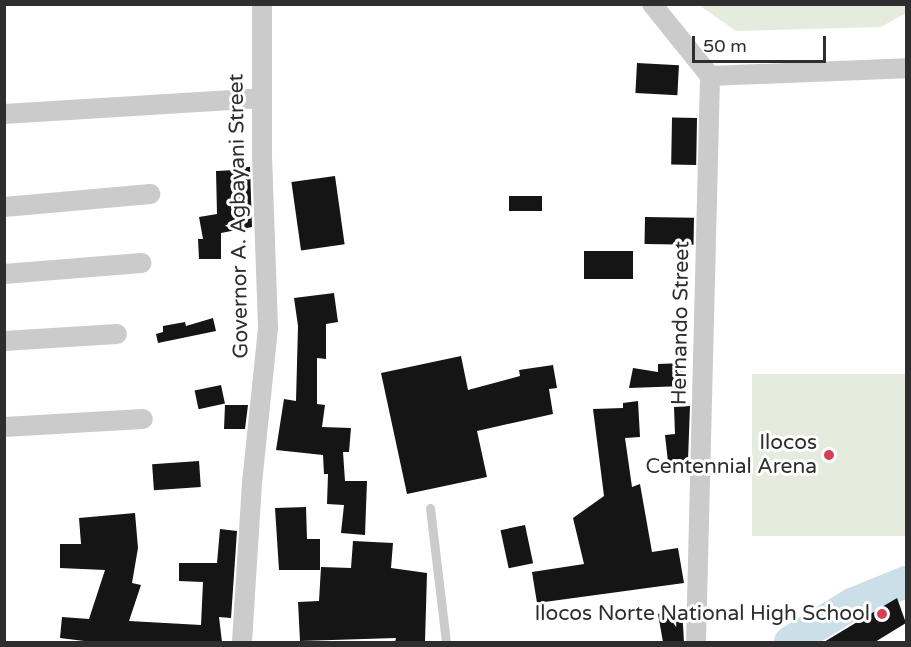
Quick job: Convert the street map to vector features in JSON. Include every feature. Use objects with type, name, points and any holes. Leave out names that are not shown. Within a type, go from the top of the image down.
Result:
[{"type":"street","name":"Governor A. Agbayani Street","points":[[242,642],[252,483],[268,327],[261,4]]},
{"type":"street","points":[[652,4],[710,76],[906,68]]},
{"type":"street","name":"Hernando Street","points":[[696,642],[710,76]]},
{"type":"street","points":[[4,114],[262,98]]},
{"type":"street","points":[[4,207],[150,194]]},
{"type":"street","points":[[4,274],[142,263]]},
{"type":"street","points":[[4,341],[117,334]]},
{"type":"street","points":[[4,427],[143,419]]},
{"type":"lane","points":[[430,508],[446,642]]},
{"type":"shaded area","points":[[906,4],[906,13],[881,27],[736,31],[699,5]]},
{"type":"shaded area","name":"Ilocos Centennial Arena","points":[[752,374],[906,374],[906,536],[752,536]]},
{"type":"building","points":[[637,63],[679,65],[677,95],[635,93]]},
{"type":"building","points":[[672,118],[697,118],[696,165],[671,165]]},
{"type":"building","points":[[235,167],[250,167],[252,227],[221,233],[221,259],[199,259],[198,239],[203,239],[199,217],[217,214],[216,171],[235,170]]},
{"type":"building","points":[[335,176],[345,244],[301,250],[291,182]]},
{"type":"building","points":[[509,196],[542,196],[542,211],[509,211]]},
{"type":"building","points":[[645,217],[694,218],[694,245],[645,244]]},
{"type":"building","points":[[584,251],[633,251],[633,279],[584,279]]},
{"type":"building","points":[[334,293],[338,322],[326,324],[326,359],[317,358],[317,404],[325,405],[322,427],[351,428],[349,452],[343,452],[345,481],[367,481],[365,535],[341,533],[344,505],[327,504],[328,474],[324,474],[323,455],[276,450],[284,399],[296,401],[298,326],[294,298]]},
{"type":"building","points":[[213,318],[216,331],[158,343],[156,334],[163,332],[163,326],[185,322],[186,326]]},
{"type":"building","points":[[461,356],[468,390],[520,376],[519,370],[553,365],[557,388],[549,389],[553,414],[477,431],[487,477],[407,494],[381,373]]},
{"type":"building","points":[[683,363],[684,386],[629,388],[633,368],[658,372],[658,364]]},
{"type":"building","points":[[221,385],[225,404],[199,409],[195,391]]},
{"type":"building","points":[[638,401],[640,437],[625,438],[632,487],[640,484],[652,552],[678,548],[684,583],[537,603],[532,572],[584,564],[573,518],[604,496],[593,409],[623,408],[623,403]]},
{"type":"building","points":[[225,405],[248,405],[245,429],[224,429]]},
{"type":"building","points":[[690,406],[688,460],[668,462],[665,435],[675,434],[674,407]]},
{"type":"building","points":[[199,461],[201,487],[154,490],[152,464]]},
{"type":"building","points":[[306,507],[307,539],[320,539],[320,570],[279,570],[275,508]]},
{"type":"building","points":[[135,513],[138,548],[132,583],[141,585],[129,621],[201,625],[203,582],[179,581],[179,563],[217,563],[220,529],[237,531],[231,618],[219,617],[222,642],[92,642],[60,638],[62,617],[89,619],[105,570],[60,568],[60,544],[81,544],[79,518]]},
{"type":"building","points":[[525,525],[533,563],[509,568],[501,530]]},
{"type":"building","points":[[353,541],[393,543],[391,568],[427,573],[425,642],[395,642],[396,638],[300,641],[298,602],[319,601],[321,567],[351,568]]},
{"type":"building","points":[[897,598],[906,623],[875,642],[824,642]]},
{"type":"building","points":[[682,608],[684,642],[663,642],[658,614]]},
{"type":"waterway","points":[[790,642],[852,604],[906,582]]},
{"type":"place","name":"Ilocos Centennial Arena","points":[[829,455]]},
{"type":"place","name":"Ilocos Norte National High School","points":[[882,614]]}]
